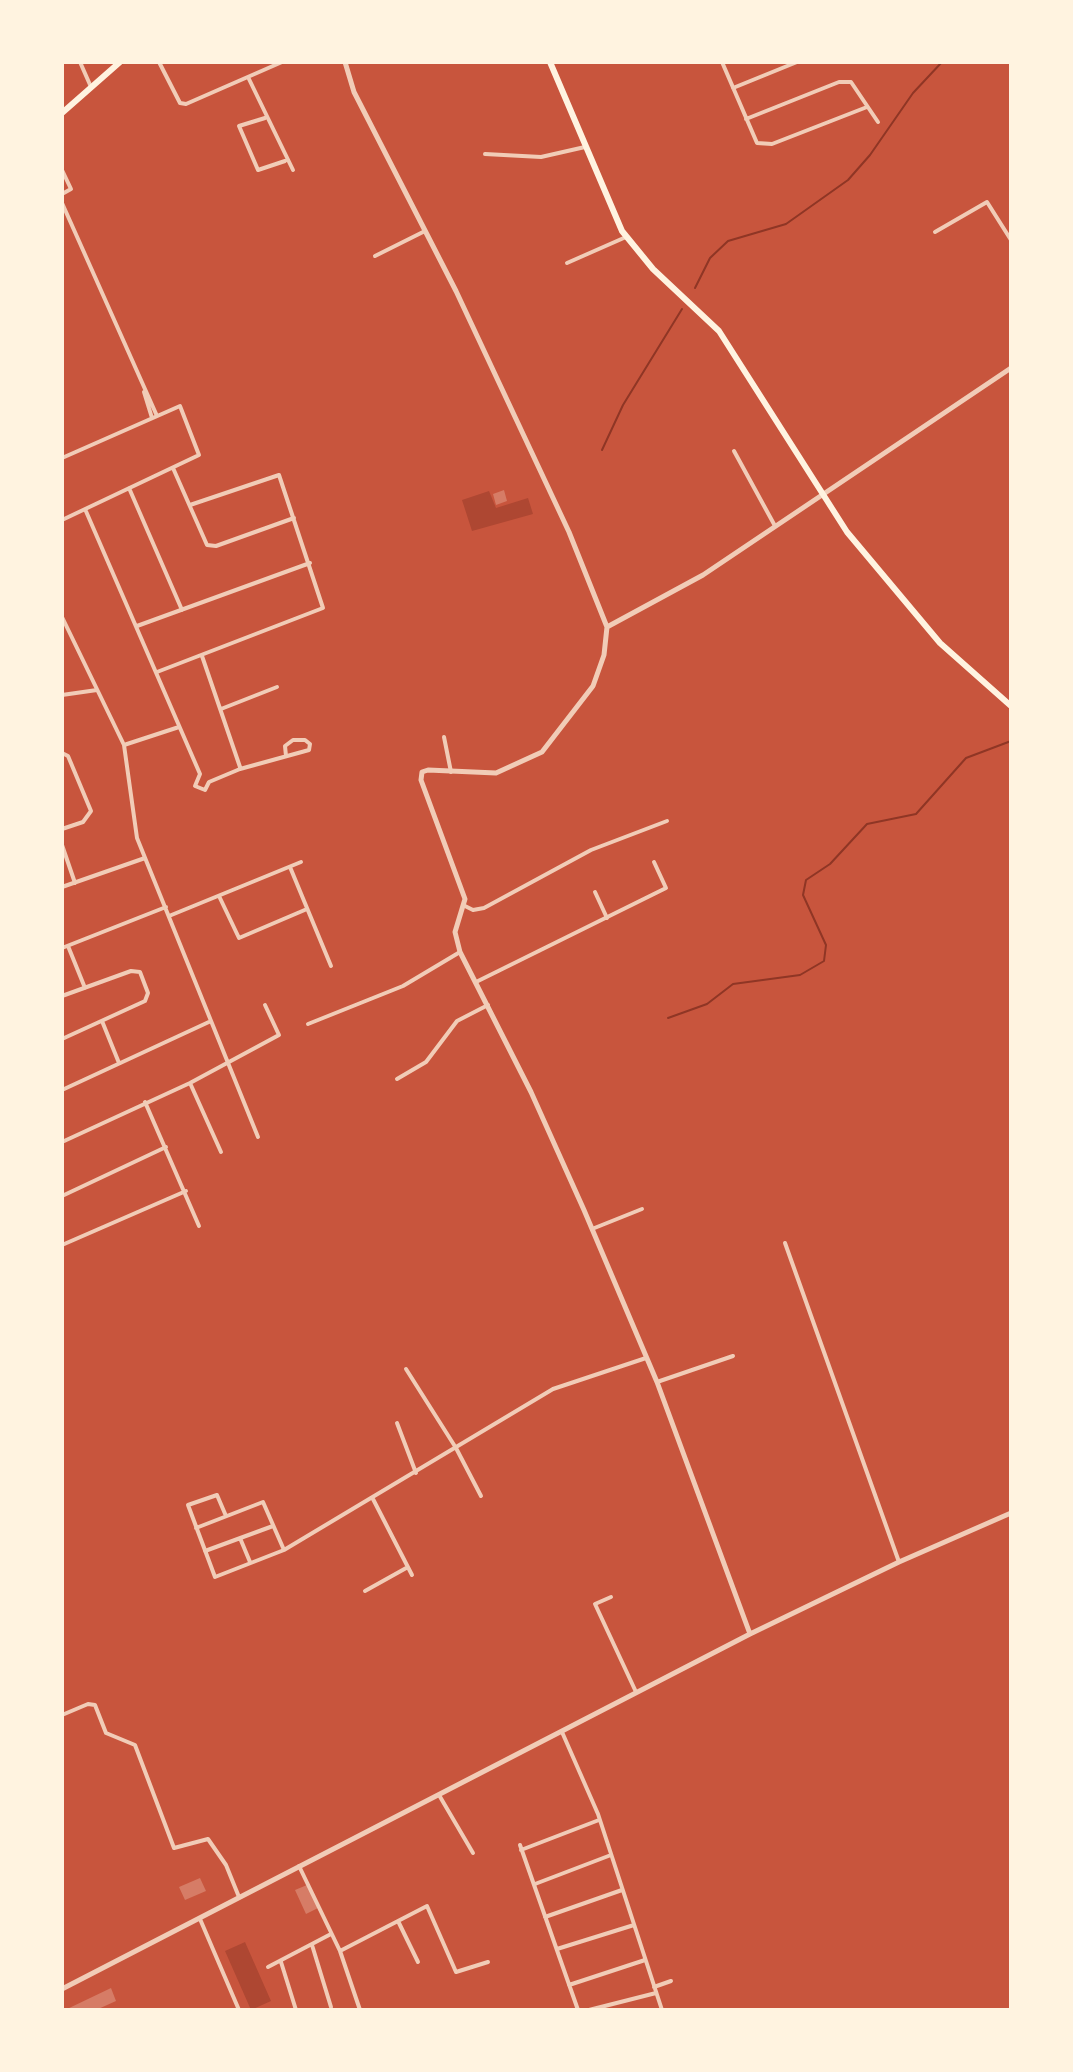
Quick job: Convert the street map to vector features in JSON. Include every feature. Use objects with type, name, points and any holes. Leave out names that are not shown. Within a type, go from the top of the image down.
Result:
[{"type":"main road","points":[[62,113],[120,62]]},
{"type":"main road","points":[[550,62],[610,209],[626,237],[653,269],[719,331],[763,395],[821,497],[940,643],[1011,706]]},
{"type":"street","points":[[80,62],[91,87]]},
{"type":"street","points":[[159,62],[180,103],[186,104],[282,62]]},
{"type":"street","points":[[345,62],[354,92],[425,231],[569,532],[607,627],[604,655],[593,686],[542,752],[496,773],[428,770],[422,772],[421,780],[465,906],[455,932],[460,952],[531,1092],[592,1229],[657,1382],[750,1634]]},
{"type":"street","points":[[722,62],[757,143],[772,144],[867,107]]},
{"type":"street","points":[[733,88],[797,62]]},
{"type":"street","points":[[248,77],[285,161],[293,170]]},
{"type":"street","points":[[746,119],[839,82],[851,82],[878,122]]},
{"type":"street","points":[[265,118],[239,126],[258,170],[285,161]]},
{"type":"street","points":[[485,154],[541,157],[585,147]]},
{"type":"street","points":[[62,170],[71,189],[62,194]]},
{"type":"street","points":[[935,232],[987,202],[1011,240]]},
{"type":"street","points":[[62,203],[155,417]]},
{"type":"street","points":[[375,256],[425,231]]},
{"type":"street","points":[[567,263],[626,237]]},
{"type":"street","points":[[607,627],[703,575],[1011,368]]},
{"type":"street","points":[[62,458],[180,406],[199,455],[62,520]]},
{"type":"street","points":[[734,451],[775,526]]},
{"type":"street","points":[[173,468],[207,545],[216,546],[294,518]]},
{"type":"street","points":[[157,672],[323,608],[279,475],[190,505]]},
{"type":"street","points":[[129,488],[182,610]]},
{"type":"street","points":[[85,509],[200,774],[209,782]]},
{"type":"street","points":[[137,626],[310,563]]},
{"type":"street","points":[[62,617],[124,745],[134,820],[145,858],[258,1137]]},
{"type":"street","points":[[202,656],[240,769]]},
{"type":"street","points":[[221,709],[277,687]]},
{"type":"street","points":[[62,695],[97,690]]},
{"type":"street","points":[[124,745],[179,727]]},
{"type":"street","points":[[444,737],[451,772]]},
{"type":"street","points":[[200,774],[195,780],[199,789],[205,790],[209,782],[240,769],[309,750],[310,744],[305,740],[293,740],[285,746],[286,756]]},
{"type":"street","points":[[62,753],[68,756],[91,811],[83,822],[62,829]]},
{"type":"street","points":[[465,906],[473,910],[484,908],[591,850],[667,821]]},
{"type":"street","points":[[62,845],[75,883]]},
{"type":"street","points":[[62,887],[145,858]]},
{"type":"street","points":[[169,916],[301,862]]},
{"type":"street","points":[[476,982],[666,888],[654,862]]},
{"type":"street","points":[[290,867],[331,966]]},
{"type":"street","points":[[595,892],[607,918]]},
{"type":"street","points":[[219,896],[239,938],[307,909]]},
{"type":"street","points":[[85,988],[65,947],[166,907]]},
{"type":"street","points":[[308,1024],[403,986],[460,952]]},
{"type":"street","points":[[62,996],[131,971],[140,972],[148,993],[145,1001],[62,1039]]},
{"type":"street","points":[[62,1142],[190,1083],[279,1035],[265,1005]]},
{"type":"street","points":[[397,1079],[426,1062],[457,1021],[488,1005]]},
{"type":"street","points":[[102,1021],[119,1063]]},
{"type":"street","points":[[62,1090],[211,1021]]},
{"type":"street","points":[[190,1083],[221,1152]]},
{"type":"street","points":[[145,1102],[199,1226]]},
{"type":"street","points":[[62,1196],[166,1147]]},
{"type":"street","points":[[62,1245],[186,1191]]},
{"type":"street","points":[[592,1229],[642,1209]]},
{"type":"street","points":[[785,1243],[899,1562]]},
{"type":"street","points":[[657,1382],[733,1356]]},
{"type":"street","points":[[226,1516],[217,1495],[188,1505],[215,1577],[284,1550],[553,1389],[646,1358]]},
{"type":"street","points":[[406,1369],[456,1448],[481,1496]]},
{"type":"street","points":[[397,1423],[416,1473]]},
{"type":"street","points":[[373,1499],[412,1575]]},
{"type":"street","points":[[196,1528],[263,1502],[284,1550]]},
{"type":"street","points":[[62,1989],[750,1634],[899,1562],[1011,1513]]},
{"type":"street","points":[[205,1551],[273,1526]]},
{"type":"street","points":[[240,1538],[250,1563]]},
{"type":"street","points":[[365,1591],[408,1567]]},
{"type":"street","points":[[611,1597],[595,1604],[636,1692]]},
{"type":"street","points":[[62,1715],[88,1704],[95,1705],[106,1733],[135,1745],[174,1848],[208,1839],[226,1865],[239,1898]]},
{"type":"street","points":[[561,1729],[599,1820],[662,2010]]},
{"type":"street","points":[[439,1795],[473,1853]]},
{"type":"street","points":[[578,2010],[521,1847],[599,1820]]},
{"type":"street","points":[[534,1884],[611,1855]]},
{"type":"street","points":[[299,1866],[340,1951],[360,2010]]},
{"type":"street","points":[[545,1917],[622,1890]]},
{"type":"street","points":[[340,1951],[427,1906],[456,1972],[488,1962]]},
{"type":"street","points":[[200,1919],[239,2010]]},
{"type":"street","points":[[398,1921],[418,1962]]},
{"type":"street","points":[[557,1949],[634,1925]]},
{"type":"street","points":[[268,1967],[331,1934]]},
{"type":"street","points":[[312,1945],[331,2007]]},
{"type":"street","points":[[569,1985],[645,1960]]},
{"type":"street","points":[[281,1962],[296,2010]]},
{"type":"street","points":[[589,2010],[655,1990],[671,1981]]},
{"type":"shaded area","points":[[489,491],[496,508],[528,498],[533,514],[472,531],[462,500]]},
{"type":"shaded area","points":[[245,1942],[271,2001],[251,2010],[225,1951]]},
{"type":"building","points":[[504,490],[507,501],[496,505],[493,494]]},
{"type":"building","points":[[200,1878],[206,1891],[185,1900],[179,1887]]},
{"type":"building","points":[[307,1885],[318,1908],[306,1914],[295,1890]]},
{"type":"building","points":[[111,1988],[116,2001],[96,2010],[65,2010]]},
{"type":"waterway","points":[[695,288],[710,258],[728,241],[786,224],[848,180],[870,155],[913,93],[942,62]]},
{"type":"waterway","points":[[602,450],[623,405],[682,309]]},
{"type":"waterway","points":[[668,1018],[707,1004],[733,984],[800,975],[824,961],[826,945],[803,895],[806,880],[830,864],[867,824],[916,814],[966,758],[1011,741]]}]
